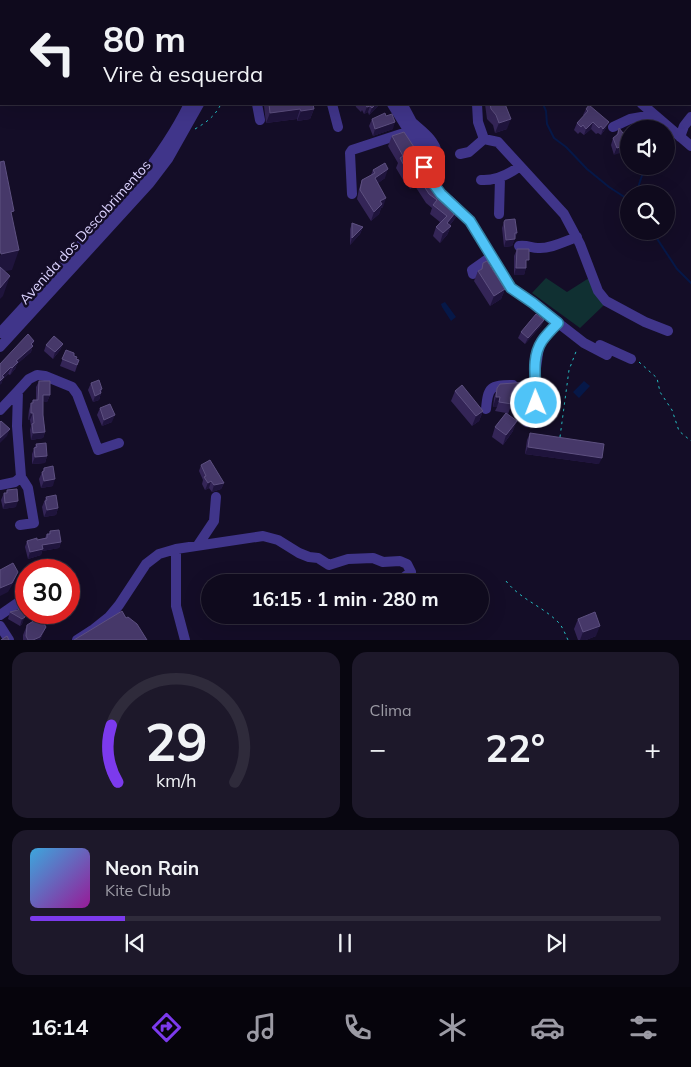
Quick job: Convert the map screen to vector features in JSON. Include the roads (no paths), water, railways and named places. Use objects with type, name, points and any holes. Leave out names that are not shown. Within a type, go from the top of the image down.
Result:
[{"type":"street","name":"Avenida dos Descobrimentos","points":[[0,332],[136,185],[164,148],[187,105]]},
{"type":"street","name":"Avenida dos Descobrimentos","points":[[0,347],[149,184],[168,160],[198,105]]},
{"type":"street","points":[[257,105],[260,120]]},
{"type":"street","points":[[332,105],[338,127]]},
{"type":"street","points":[[393,105],[411,127]]},
{"type":"street","points":[[402,105],[430,179]]},
{"type":"street","points":[[477,105],[478,122],[484,138]]},
{"type":"street","points":[[643,105],[691,146]]},
{"type":"street","points":[[613,127],[630,119],[654,116]]},
{"type":"street","points":[[680,137],[684,126],[691,117]]},
{"type":"street","points":[[352,194],[350,153],[352,150],[411,127]]},
{"type":"street","points":[[460,154],[469,152],[484,138]]},
{"type":"street","points":[[484,138],[498,142],[558,207],[577,237],[598,291],[606,301],[645,322],[668,331]]},
{"type":"street","points":[[481,180],[500,178],[520,166]]},
{"type":"street","points":[[499,214],[500,178]]},
{"type":"street","points":[[441,194],[470,221],[511,288],[527,298],[581,343],[607,354]]},
{"type":"street","points":[[519,246],[529,245],[543,248],[577,237]]},
{"type":"street","points":[[473,274],[472,270],[492,256]]},
{"type":"street","points":[[527,422],[536,403],[535,375],[538,347],[558,323]]},
{"type":"street","points":[[581,343],[589,340],[631,358]]},
{"type":"street","points":[[0,410],[29,379],[37,375],[45,376],[72,387],[77,394],[98,450],[119,443]]},
{"type":"street","points":[[486,409],[487,394],[491,388],[499,385],[536,384]]},
{"type":"street","points":[[18,391],[17,426],[21,477],[28,488],[34,523],[20,525]]},
{"type":"street","points":[[0,485],[15,482],[21,477]]},
{"type":"street","points":[[198,545],[214,521],[216,497]]},
{"type":"street","points":[[77,640],[112,619],[146,564],[159,554],[176,549],[264,536],[278,540],[299,553],[318,558],[329,565],[348,559],[374,558],[384,562],[400,561],[407,564],[412,572],[409,574]]},
{"type":"street","points":[[176,549],[176,606],[185,640]]},
{"type":"street","points":[[0,615],[15,605]]},
{"type":"street","points":[[0,626],[9,640]]},
{"type":"water","points":[[445,302],[456,317],[451,321],[441,304]]},
{"type":"water","points":[[584,381],[590,386],[579,398],[573,392]]},
{"type":"waterway","points":[[543,105],[547,124],[554,138],[566,147],[587,169],[620,194]]},
{"type":"waterway","points":[[639,185],[642,175]]},
{"type":"waterway","points":[[658,240],[677,269],[691,283]]}]
